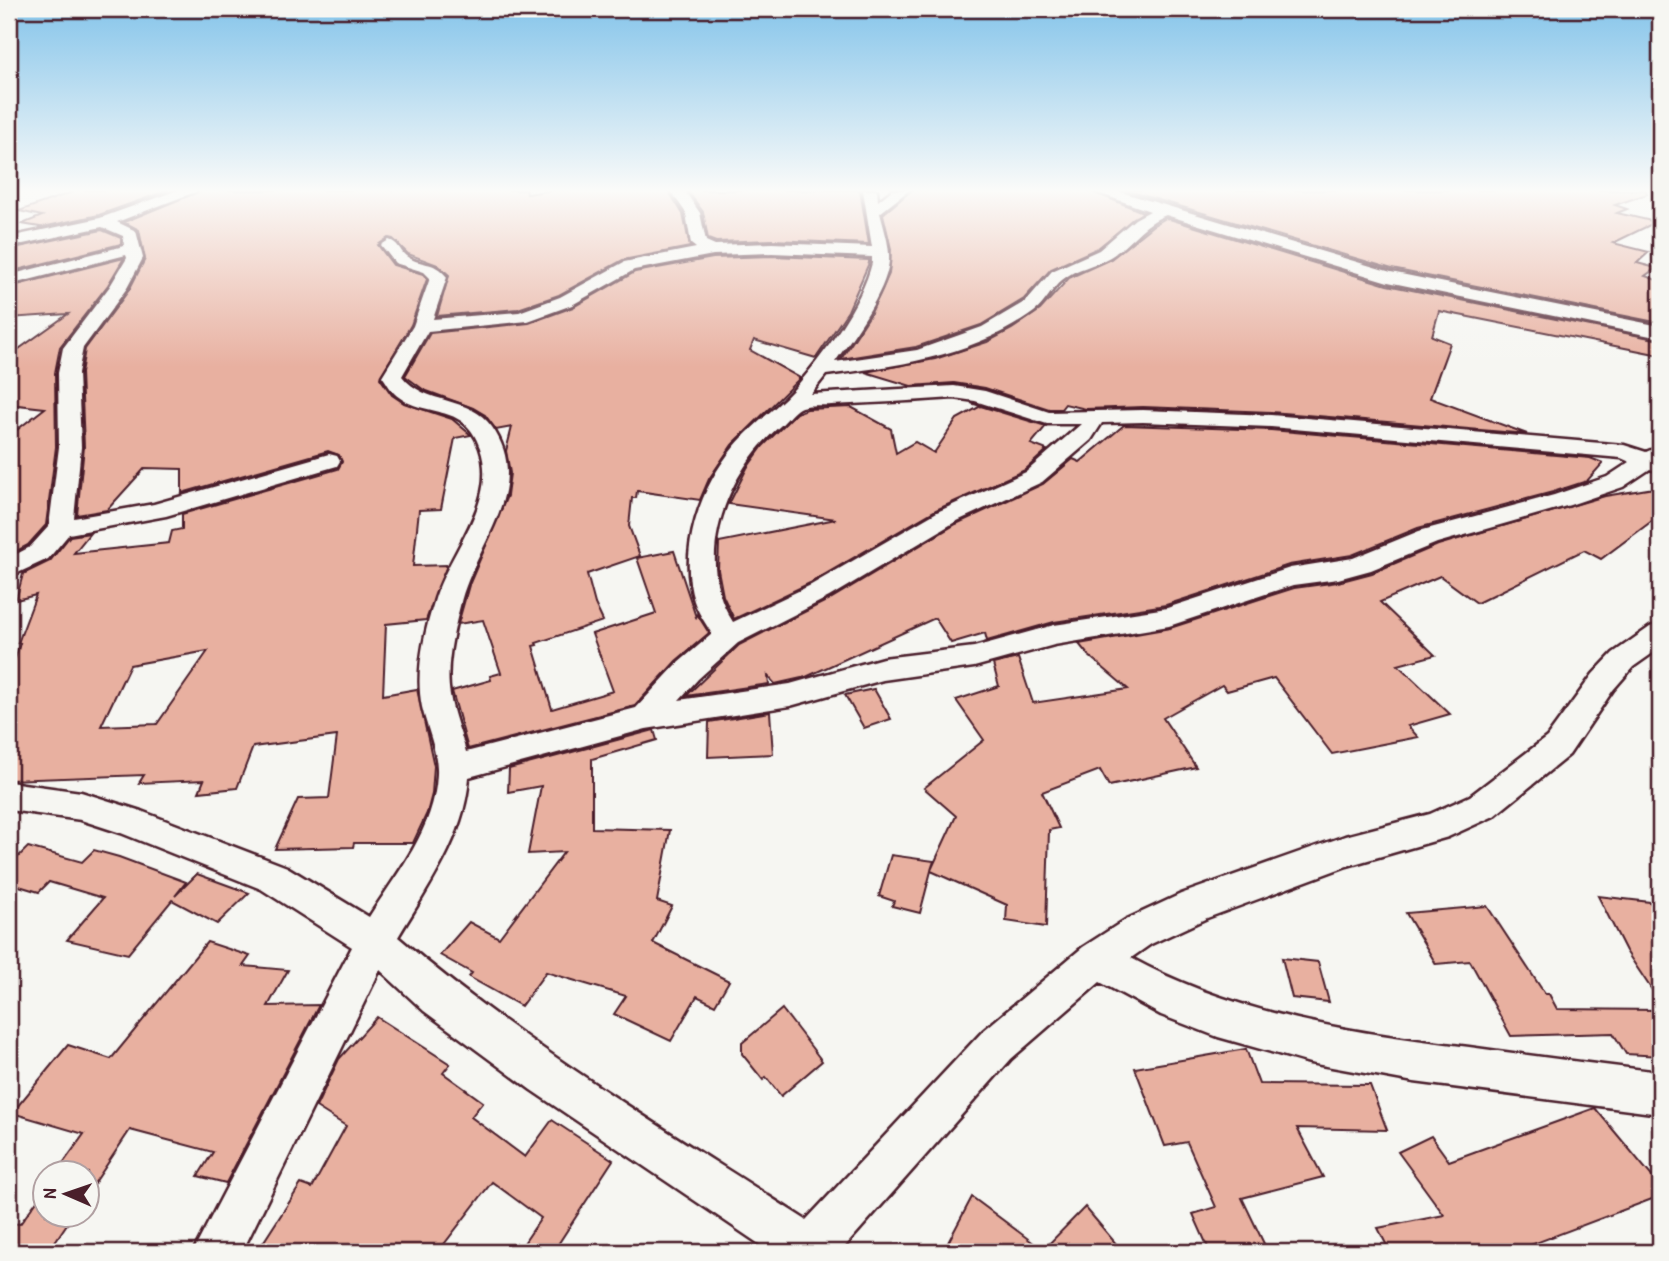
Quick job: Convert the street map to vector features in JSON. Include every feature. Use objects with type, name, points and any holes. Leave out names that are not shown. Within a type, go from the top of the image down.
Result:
[{"type":"street","points":[[9,280],[131,249]]},
{"type":"street","points":[[9,569],[39,552],[61,528],[69,447],[68,373],[73,348],[118,288],[135,258],[134,249]]},
{"type":"street","points":[[217,1252],[375,941],[431,850],[448,805],[453,768],[433,684],[447,600],[488,513],[497,485],[497,468],[485,430],[474,417],[457,408],[414,397],[399,389],[392,376],[422,326],[439,276],[430,268],[401,260],[391,249]]},
{"type":"street","points":[[422,326],[534,313],[566,301],[622,269],[713,250],[747,249]]},
{"type":"street","points":[[795,249],[881,252]]},
{"type":"street","points":[[728,636],[708,602],[702,561],[705,528],[714,499],[734,462],[752,439],[795,401],[818,370],[877,276],[880,249]]},
{"type":"street","points":[[818,370],[921,357],[969,341],[1012,318],[1038,300],[1058,275],[1084,265],[1112,249]]},
{"type":"street","points":[[1295,249],[1388,277],[1660,332]]},
{"type":"street","points":[[795,401],[954,392],[978,395],[1047,418],[1198,417],[1349,426],[1571,445],[1624,452],[1657,460]]},
{"type":"street","points":[[646,717],[688,671],[728,636],[820,591],[947,517],[1034,477],[1083,435],[1093,418]]},
{"type":"street","points":[[453,768],[646,717],[790,695],[883,669],[974,657],[1054,635],[1170,617],[1290,577],[1362,565],[1428,537],[1562,500],[1615,482],[1657,460]]},
{"type":"street","points":[[61,528],[157,511],[329,461]]},
{"type":"street","points":[[9,796],[81,806],[129,821],[274,878],[375,941],[438,997],[547,1075],[811,1251],[937,1108],[997,1045],[1097,960],[1138,932],[1194,906],[1345,851],[1436,827],[1482,806],[1558,746],[1603,682],[1623,660],[1660,634]]},
{"type":"street","points":[[1097,960],[1161,996],[1219,1017],[1310,1043],[1414,1061],[1660,1093]]},
{"type":"building","points":[[10,249],[102,249],[9,272]]},
{"type":"building","points":[[143,249],[381,249],[393,265],[423,274],[427,279],[411,325],[380,378],[392,395],[404,403],[452,419],[471,435],[455,438],[441,509],[419,510],[413,566],[447,565],[426,620],[386,624],[383,695],[417,689],[434,766],[432,794],[427,813],[413,843],[354,843],[353,847],[275,849],[298,799],[329,798],[337,736],[253,747],[237,788],[199,792],[204,780],[139,783],[144,775],[9,780],[9,678],[18,643],[36,595],[16,600],[23,574],[50,561],[70,536],[90,533],[74,553],[169,543],[172,531],[182,529],[182,514],[338,469],[342,462],[339,455],[328,451],[182,493],[182,469],[145,468],[107,510],[77,515],[84,447],[81,373],[85,349],[129,290],[145,259]],"holes":[[[208,651],[157,724],[101,726],[130,665]]]},
{"type":"building","points":[[403,249],[680,249],[623,260],[559,295],[518,309],[437,316],[449,275],[438,265],[408,254]]},
{"type":"building","points":[[891,249],[1096,249],[1051,269],[1024,299],[981,325],[916,347],[841,359],[870,315],[889,274]]},
{"type":"building","points":[[1124,249],[1268,249],[1387,285],[1660,340],[1660,355],[1439,311],[1432,336],[1450,343],[1430,398],[1527,434],[1271,412],[1143,407],[1086,409],[1065,404],[1061,409],[1049,409],[985,388],[954,383],[911,386],[865,372],[935,359],[987,342],[1040,310],[1069,278],[1111,259]]},
{"type":"building","points":[[1324,249],[1636,249],[1649,252],[1637,263],[1656,268],[1645,276],[1660,281],[1660,323],[1392,269]]},
{"type":"building","points":[[772,256],[869,260],[869,263],[848,311],[816,358],[754,340],[750,350],[800,378],[732,445],[709,479],[700,500],[637,491],[636,498],[632,498],[629,526],[640,556],[587,574],[603,621],[533,646],[552,709],[613,691],[592,634],[656,613],[637,558],[674,551],[696,617],[697,614],[709,633],[676,661],[635,706],[468,749],[452,691],[491,680],[490,676],[501,673],[483,620],[458,624],[469,585],[507,496],[510,473],[506,451],[512,427],[496,430],[485,415],[424,390],[405,376],[430,333],[529,323],[573,307],[635,272],[713,258]]},
{"type":"building","points":[[124,258],[108,285],[60,347],[55,373],[56,447],[46,525],[28,545],[9,555],[9,436],[45,408],[9,404],[9,356],[68,314],[9,318],[9,287]]},
{"type":"building","points":[[981,406],[1046,426],[1031,444],[1047,450],[1025,470],[936,510],[810,583],[734,619],[723,596],[718,570],[719,542],[836,519],[729,504],[747,468],[763,446],[796,413],[807,409],[851,407],[891,429],[896,453],[915,442],[934,453],[957,419]]},
{"type":"building","points":[[1124,425],[1271,430],[1590,458],[1603,463],[1587,481],[1418,528],[1352,555],[1289,565],[1166,605],[1054,622],[987,641],[985,633],[951,643],[935,618],[806,677],[775,684],[768,676],[769,684],[686,696],[739,645],[830,599],[956,524],[1043,484],[1073,459],[1080,462]]},
{"type":"building","points":[[1660,487],[1660,515],[1601,559],[1584,550],[1477,603],[1440,576],[1380,602],[1435,655],[1398,665],[1450,714],[1408,726],[1418,737],[1332,754],[1274,678],[1227,691],[1222,685],[1163,718],[1196,767],[1109,786],[1100,770],[1042,792],[1059,828],[1049,830],[1046,927],[1006,921],[1007,905],[931,871],[920,913],[892,906],[894,901],[879,896],[891,855],[934,861],[931,870],[956,816],[924,788],[984,740],[956,700],[999,686],[993,664],[1018,658],[1033,703],[1128,689],[1079,644],[1170,628],[1294,588],[1338,582],[1372,573],[1438,545],[1605,496]]},
{"type":"building","points":[[874,689],[891,719],[864,728],[845,695]]},
{"type":"building","points":[[770,712],[773,754],[708,757],[709,722]]},
{"type":"building","points":[[654,730],[657,740],[592,759],[592,828],[670,830],[657,901],[672,906],[653,943],[729,981],[715,1005],[697,996],[671,1041],[614,1014],[626,996],[546,972],[521,1006],[469,977],[472,973],[440,955],[469,922],[499,938],[564,852],[528,854],[541,786],[508,792],[509,769]]},
{"type":"building","points":[[28,847],[82,862],[94,850],[119,857],[186,882],[175,896],[197,874],[249,893],[217,924],[172,900],[128,954],[67,940],[103,898],[49,882],[39,892],[9,883],[9,866]]},
{"type":"building","points":[[1598,896],[1650,902],[1660,922],[1660,1002],[1626,951]]},
{"type":"building","points":[[1487,906],[1557,1009],[1660,1010],[1660,1056],[1626,1054],[1613,1033],[1511,1036],[1470,961],[1436,964],[1406,913]]},
{"type":"building","points":[[207,942],[250,956],[243,966],[288,970],[268,1006],[319,1005],[226,1183],[198,1176],[213,1152],[130,1130],[102,1172],[102,1160],[65,1160],[84,1134],[12,1113],[68,1045],[111,1059]]},
{"type":"building","points":[[1282,958],[1318,962],[1329,1002],[1292,998]]},
{"type":"building","points":[[782,1009],[822,1061],[781,1096],[766,1077],[763,1080],[742,1054],[742,1043]]},
{"type":"building","points":[[377,1017],[450,1064],[443,1073],[483,1102],[471,1117],[525,1157],[552,1120],[613,1160],[553,1252],[518,1252],[541,1218],[492,1182],[438,1252],[257,1252],[301,1184],[312,1188],[346,1126],[316,1107],[339,1059]]},
{"type":"building","points":[[1246,1049],[1259,1084],[1370,1085],[1387,1130],[1297,1128],[1323,1177],[1242,1198],[1268,1252],[1210,1252],[1193,1214],[1216,1207],[1187,1142],[1165,1146],[1135,1068]]},
{"type":"building","points":[[1595,1108],[1660,1186],[1660,1196],[1512,1252],[1390,1252],[1378,1228],[1444,1215],[1398,1152],[1431,1136],[1449,1161]]},
{"type":"building","points":[[972,1197],[1043,1250],[1085,1207],[1123,1252],[943,1252]]},
{"type":"building","points":[[32,1207],[32,1230],[63,1230],[48,1252],[9,1252],[9,1223],[20,1224]]}]
